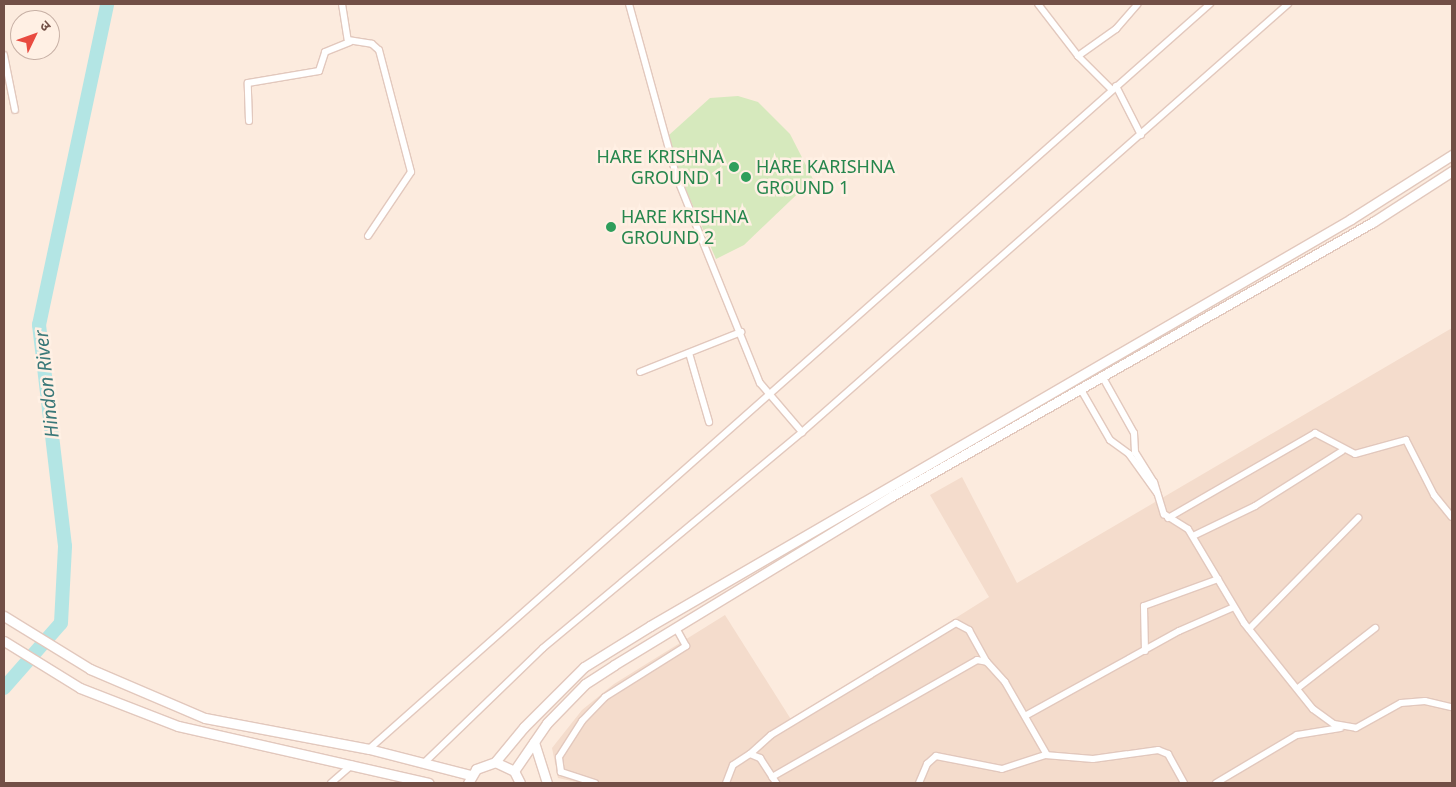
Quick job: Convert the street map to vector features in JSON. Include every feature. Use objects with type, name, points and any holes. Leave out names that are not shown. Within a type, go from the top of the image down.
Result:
[{"type":"street","points":[[342,4],[350,42]]},
{"type":"street","points":[[629,4],[678,178],[767,395],[802,432]]},
{"type":"street","points":[[1038,4],[1078,56],[1114,88],[1141,135]]},
{"type":"street","points":[[1078,56],[1116,29],[1138,4]]},
{"type":"street","points":[[369,749],[1210,4]]},
{"type":"street","points":[[424,763],[542,648],[802,432],[1288,4]]},
{"type":"street","points":[[249,121],[248,83],[319,71],[325,52],[350,42],[372,44],[379,50],[411,172],[368,236]]},
{"type":"street","points":[[4,55],[15,110]]},
{"type":"street","points":[[4,616],[90,669],[205,718],[369,749],[424,763],[469,779],[495,762],[524,727],[584,667],[1099,363],[1360,214],[1452,155]]},
{"type":"street","points":[[514,771],[534,742],[585,684],[679,631],[1104,378],[1373,222],[1452,171]]},
{"type":"street","points":[[640,372],[741,332]]},
{"type":"street","points":[[689,353],[709,422]]},
{"type":"street","points":[[1099,363],[1104,378],[1134,433],[1135,452],[1158,494],[1168,518],[1184,525],[1249,629],[1324,719],[1346,728]]},
{"type":"street","points":[[1082,392],[1110,440],[1129,454],[1158,494]]},
{"type":"street","points":[[1168,518],[1315,433],[1342,451],[1355,454],[1406,440],[1434,495],[1452,517]]},
{"type":"street","points":[[1192,536],[1255,506],[1342,451]]},
{"type":"street","points":[[1249,629],[1358,518]]},
{"type":"street","points":[[1145,652],[1144,606],[1218,580]]},
{"type":"street","points":[[1025,716],[1234,607]]},
{"type":"street","points":[[726,783],[733,765],[750,754],[771,735],[956,623],[970,630],[987,662],[1005,682],[1047,755]]},
{"type":"street","points":[[1298,688],[1375,628]]},
{"type":"street","points":[[595,783],[558,768],[560,757],[582,721],[605,697],[686,644],[679,631]]},
{"type":"street","points":[[4,641],[80,688],[178,726],[429,783]]},
{"type":"street","points":[[750,754],[760,758],[774,780],[977,660],[987,662]]},
{"type":"street","points":[[1216,783],[1308,730],[1365,726],[1411,700],[1452,707]]},
{"type":"street","points":[[534,742],[547,783]]},
{"type":"street","points":[[920,783],[927,764],[936,756],[1002,769],[1047,755],[1093,759],[1164,751],[1184,783]]},
{"type":"street","points":[[495,762],[514,771],[520,783]]},
{"type":"street","points":[[331,783],[352,765]]},
{"type":"shaded area","points":[[1452,328],[1452,783],[581,783],[558,778],[552,748],[582,710],[614,684],[725,615],[792,721],[989,597],[930,495],[962,477],[1017,583]]},
{"type":"green space","name":"HARE KARISHNA GROUND 1","points":[[738,96],[758,102],[790,134],[813,179],[744,245],[716,259],[680,176],[669,135],[710,98]]},
{"type":"waterway","name":"Hindon River","points":[[4,688],[61,623],[65,546],[39,325],[107,4]]},
{"type":"place","name":"HARE KRISHNA GROUND 1","points":[[734,167]]},
{"type":"place","name":"HARE KARISHNA GROUND 1","points":[[746,177]]},
{"type":"place","name":"HARE KRISHNA GROUND 2","points":[[611,227]]}]
